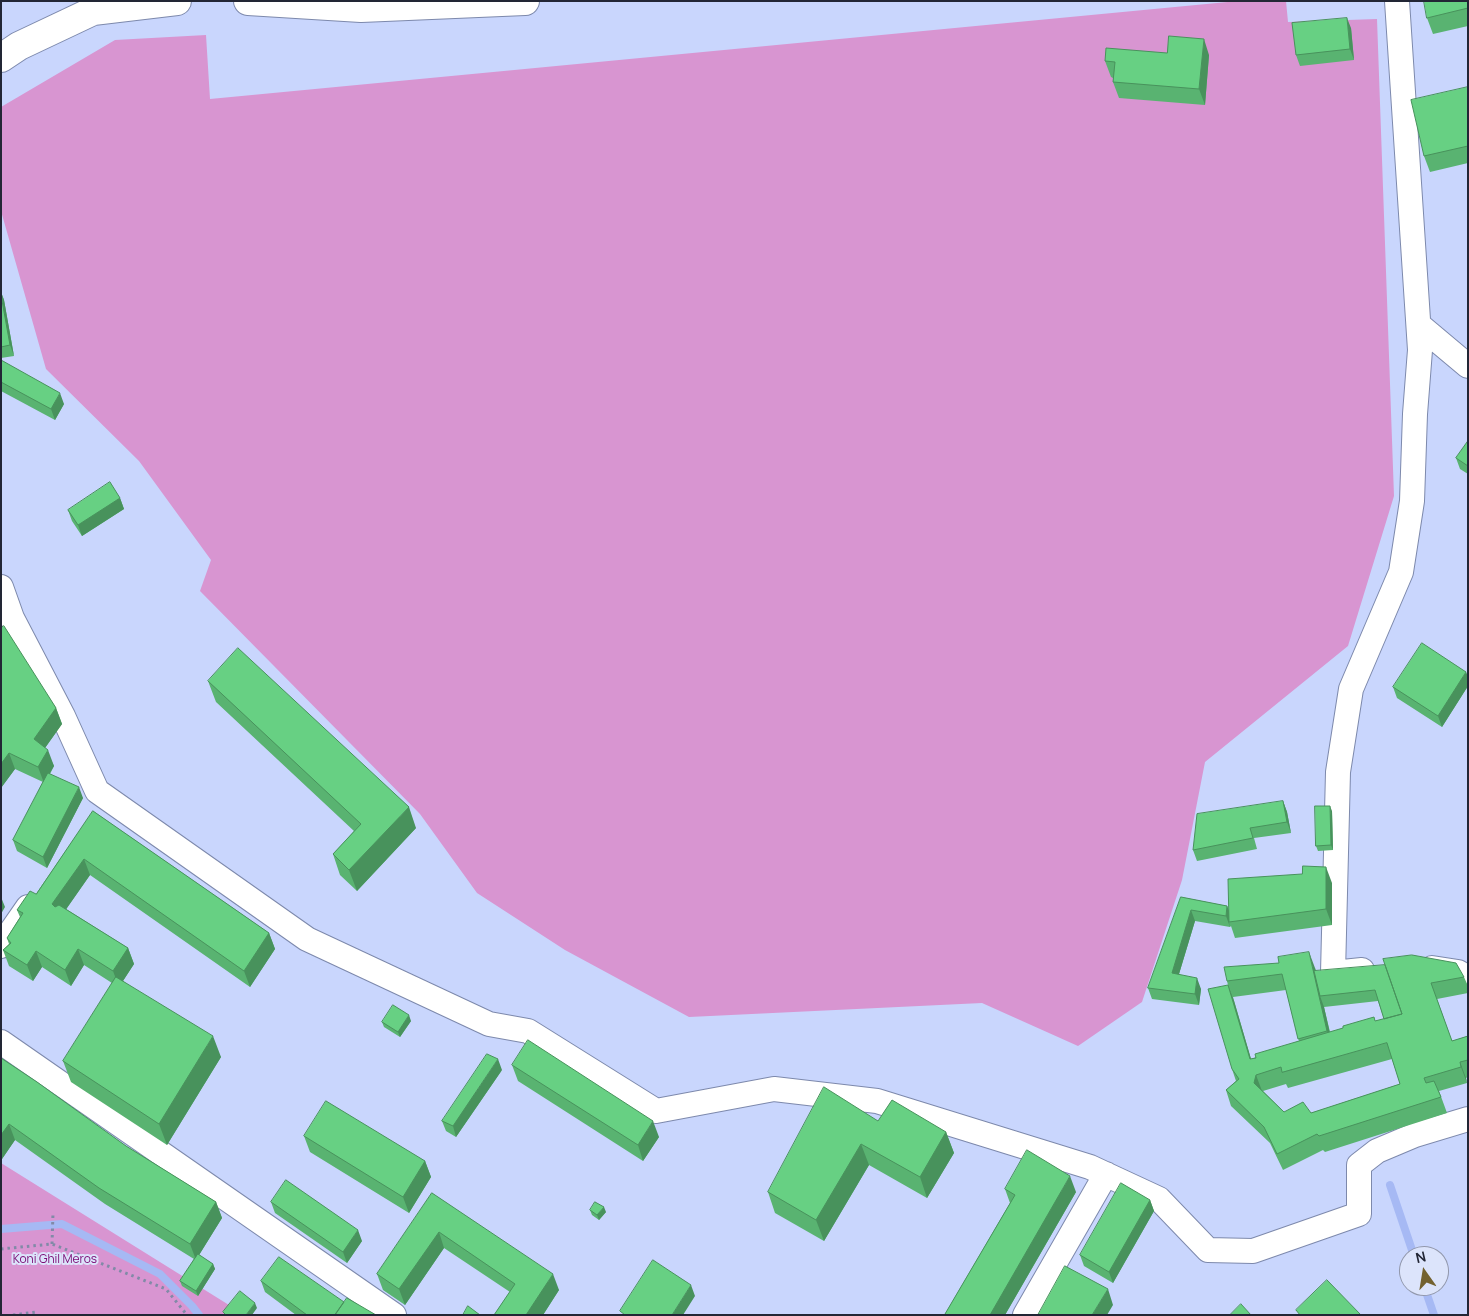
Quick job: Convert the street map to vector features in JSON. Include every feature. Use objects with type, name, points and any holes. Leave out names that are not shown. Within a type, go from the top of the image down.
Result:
[{"type":"main road","points":[[7,49],[93,11],[177,1]]},
{"type":"main road","points":[[248,1],[359,5],[526,1]]},
{"type":"street","points":[[1384,968],[1333,973],[1338,772],[1352,689],[1401,572],[1412,501],[1415,414],[1420,350],[1397,1]]},
{"type":"street","points":[[1419,325],[1468,366]]},
{"type":"street","points":[[1,587],[12,618],[63,716],[97,791],[98,803],[307,939],[489,1024],[528,1031],[656,1111],[774,1089],[877,1102],[1090,1166],[1159,1199],[1208,1250],[1253,1251],[1359,1214],[1359,1166],[1377,1151],[1415,1135],[1468,1119]]},
{"type":"street","points":[[1,946],[39,891]]},
{"type":"street","points":[[1411,966],[1420,965],[1458,972],[1468,978]]},
{"type":"street","points":[[1,1042],[394,1315]]},
{"type":"street","points":[[1025,1315],[1106,1174]]},
{"type":"path","points":[[52,1244],[53,1213]]},
{"type":"path","points":[[1,1249],[52,1244],[166,1289],[187,1315]]},
{"type":"path","points":[[13,1315],[36,1312],[37,1315]]},
{"type":"green space","points":[[1238,1],[1286,1],[1288,22],[1377,19],[1394,496],[1348,646],[1205,762],[1182,880],[1142,1002],[1078,1046],[982,1003],[689,1017],[565,950],[477,893],[420,814],[200,591],[211,560],[139,461],[46,369],[1,211],[1,107],[115,40],[206,35],[210,99]]},
{"type":"green space","name":"Koni Ghil Meros","points":[[1,1163],[245,1315],[1,1315]]},
{"type":"building","points":[[1424,1],[1468,1],[1468,8],[1427,18]]},
{"type":"building","points":[[1347,18],[1350,49],[1296,55],[1292,23]]},
{"type":"building","points":[[1169,36],[1204,39],[1199,89],[1113,82],[1115,62],[1105,61],[1106,48],[1167,53]]},
{"type":"building","points":[[1468,87],[1468,146],[1424,156],[1411,100]]},
{"type":"building","points":[[1,295],[10,345],[1,347]]},
{"type":"building","points":[[1,360],[60,393],[51,409],[1,382]]},
{"type":"building","points":[[1468,441],[1468,466],[1456,458]]},
{"type":"building","points":[[110,482],[120,498],[78,525],[68,510]]},
{"type":"building","points":[[4,626],[56,708],[34,739],[48,750],[38,767],[9,753],[1,764],[1,628]]},
{"type":"building","points":[[1422,643],[1466,672],[1438,716],[1393,687]]},
{"type":"building","points":[[238,648],[409,807],[349,870],[333,854],[361,824],[208,681]]},
{"type":"building","points":[[48,773],[79,787],[43,857],[13,840]]},
{"type":"building","points":[[1283,801],[1287,822],[1250,828],[1253,838],[1193,850],[1197,814]]},
{"type":"building","points":[[1315,806],[1330,806],[1331,845],[1316,846]]},
{"type":"building","points":[[93,811],[269,933],[244,971],[84,859],[52,904],[55,907],[59,905],[128,948],[113,971],[78,949],[65,970],[36,951],[27,965],[3,950],[11,943],[7,938],[23,913],[17,910],[30,891],[36,894]]},
{"type":"building","points":[[1303,866],[1326,867],[1326,909],[1229,922],[1228,879],[1302,874]]},
{"type":"building","points":[[1181,897],[1227,906],[1226,916],[1191,910],[1172,973],[1197,978],[1195,994],[1148,988]]},
{"type":"building","points":[[1309,952],[1327,1031],[1298,1039],[1282,974],[1227,981],[1224,967],[1279,963],[1278,957]]},
{"type":"building","points":[[1412,955],[1456,963],[1464,977],[1431,983],[1452,1041],[1468,1036],[1468,1060],[1460,1062],[1461,1067],[1424,1078],[1426,1083],[1434,1081],[1441,1097],[1319,1136],[1317,1134],[1277,1154],[1264,1127],[1226,1090],[1239,1079],[1232,1069],[1208,989],[1228,985],[1250,1059],[1256,1058],[1255,1054],[1343,1028],[1343,1026],[1374,1017],[1375,1021],[1402,1014],[1383,959]],"holes":[[[1387,1043],[1400,1084],[1311,1113],[1303,1102],[1284,1112],[1254,1083],[1256,1075],[1281,1067],[1282,1072]]]},
{"type":"building","points":[[1385,965],[1402,1014],[1384,1019],[1375,990],[1320,996],[1314,971]]},
{"type":"building","points":[[116,977],[213,1036],[159,1124],[63,1061]]},
{"type":"building","points":[[393,1005],[409,1015],[398,1032],[382,1022]]},
{"type":"building","points":[[528,1040],[653,1121],[638,1145],[512,1065]]},
{"type":"building","points":[[487,1054],[498,1059],[453,1126],[442,1121]]},
{"type":"building","points":[[1,1058],[126,1146],[216,1202],[190,1244],[99,1188],[9,1124],[1,1135]]},
{"type":"building","points":[[824,1087],[878,1121],[892,1100],[946,1132],[920,1177],[861,1144],[816,1220],[768,1192]]},
{"type":"building","points":[[326,1101],[425,1161],[403,1197],[304,1136]]},
{"type":"building","points":[[1027,1150],[1070,1176],[990,1315],[947,1315],[945,1314],[1015,1195],[1005,1189]]},
{"type":"building","points":[[286,1180],[358,1230],[343,1252],[271,1202]]},
{"type":"building","points":[[1121,1183],[1150,1200],[1109,1272],[1080,1255]]},
{"type":"building","points":[[432,1193],[553,1274],[526,1315],[494,1315],[515,1284],[439,1232],[399,1289],[377,1274]]},
{"type":"building","points":[[595,1202],[604,1207],[597,1215],[590,1210]]},
{"type":"building","points":[[198,1254],[213,1264],[196,1291],[180,1281]]},
{"type":"building","points":[[279,1257],[344,1302],[335,1315],[307,1315],[261,1281]]},
{"type":"building","points":[[653,1260],[691,1285],[672,1315],[625,1315],[620,1311]]},
{"type":"building","points":[[1065,1266],[1108,1289],[1092,1315],[1038,1315]]},
{"type":"building","points":[[1327,1280],[1361,1315],[1300,1315],[1296,1310]]},
{"type":"building","points":[[240,1291],[255,1303],[246,1315],[226,1315],[223,1312]]},
{"type":"building","points":[[347,1298],[376,1315],[335,1315]]},
{"type":"building","points":[[1241,1304],[1251,1315],[1230,1315]]},
{"type":"building","points":[[468,1306],[480,1315],[463,1315]]},
{"type":"waterway","points":[[1390,1185],[1411,1246]]},
{"type":"waterway","points":[[1,1229],[62,1224],[160,1274],[199,1315]]},
{"type":"waterway","points":[[1427,1296],[1434,1315]]}]
